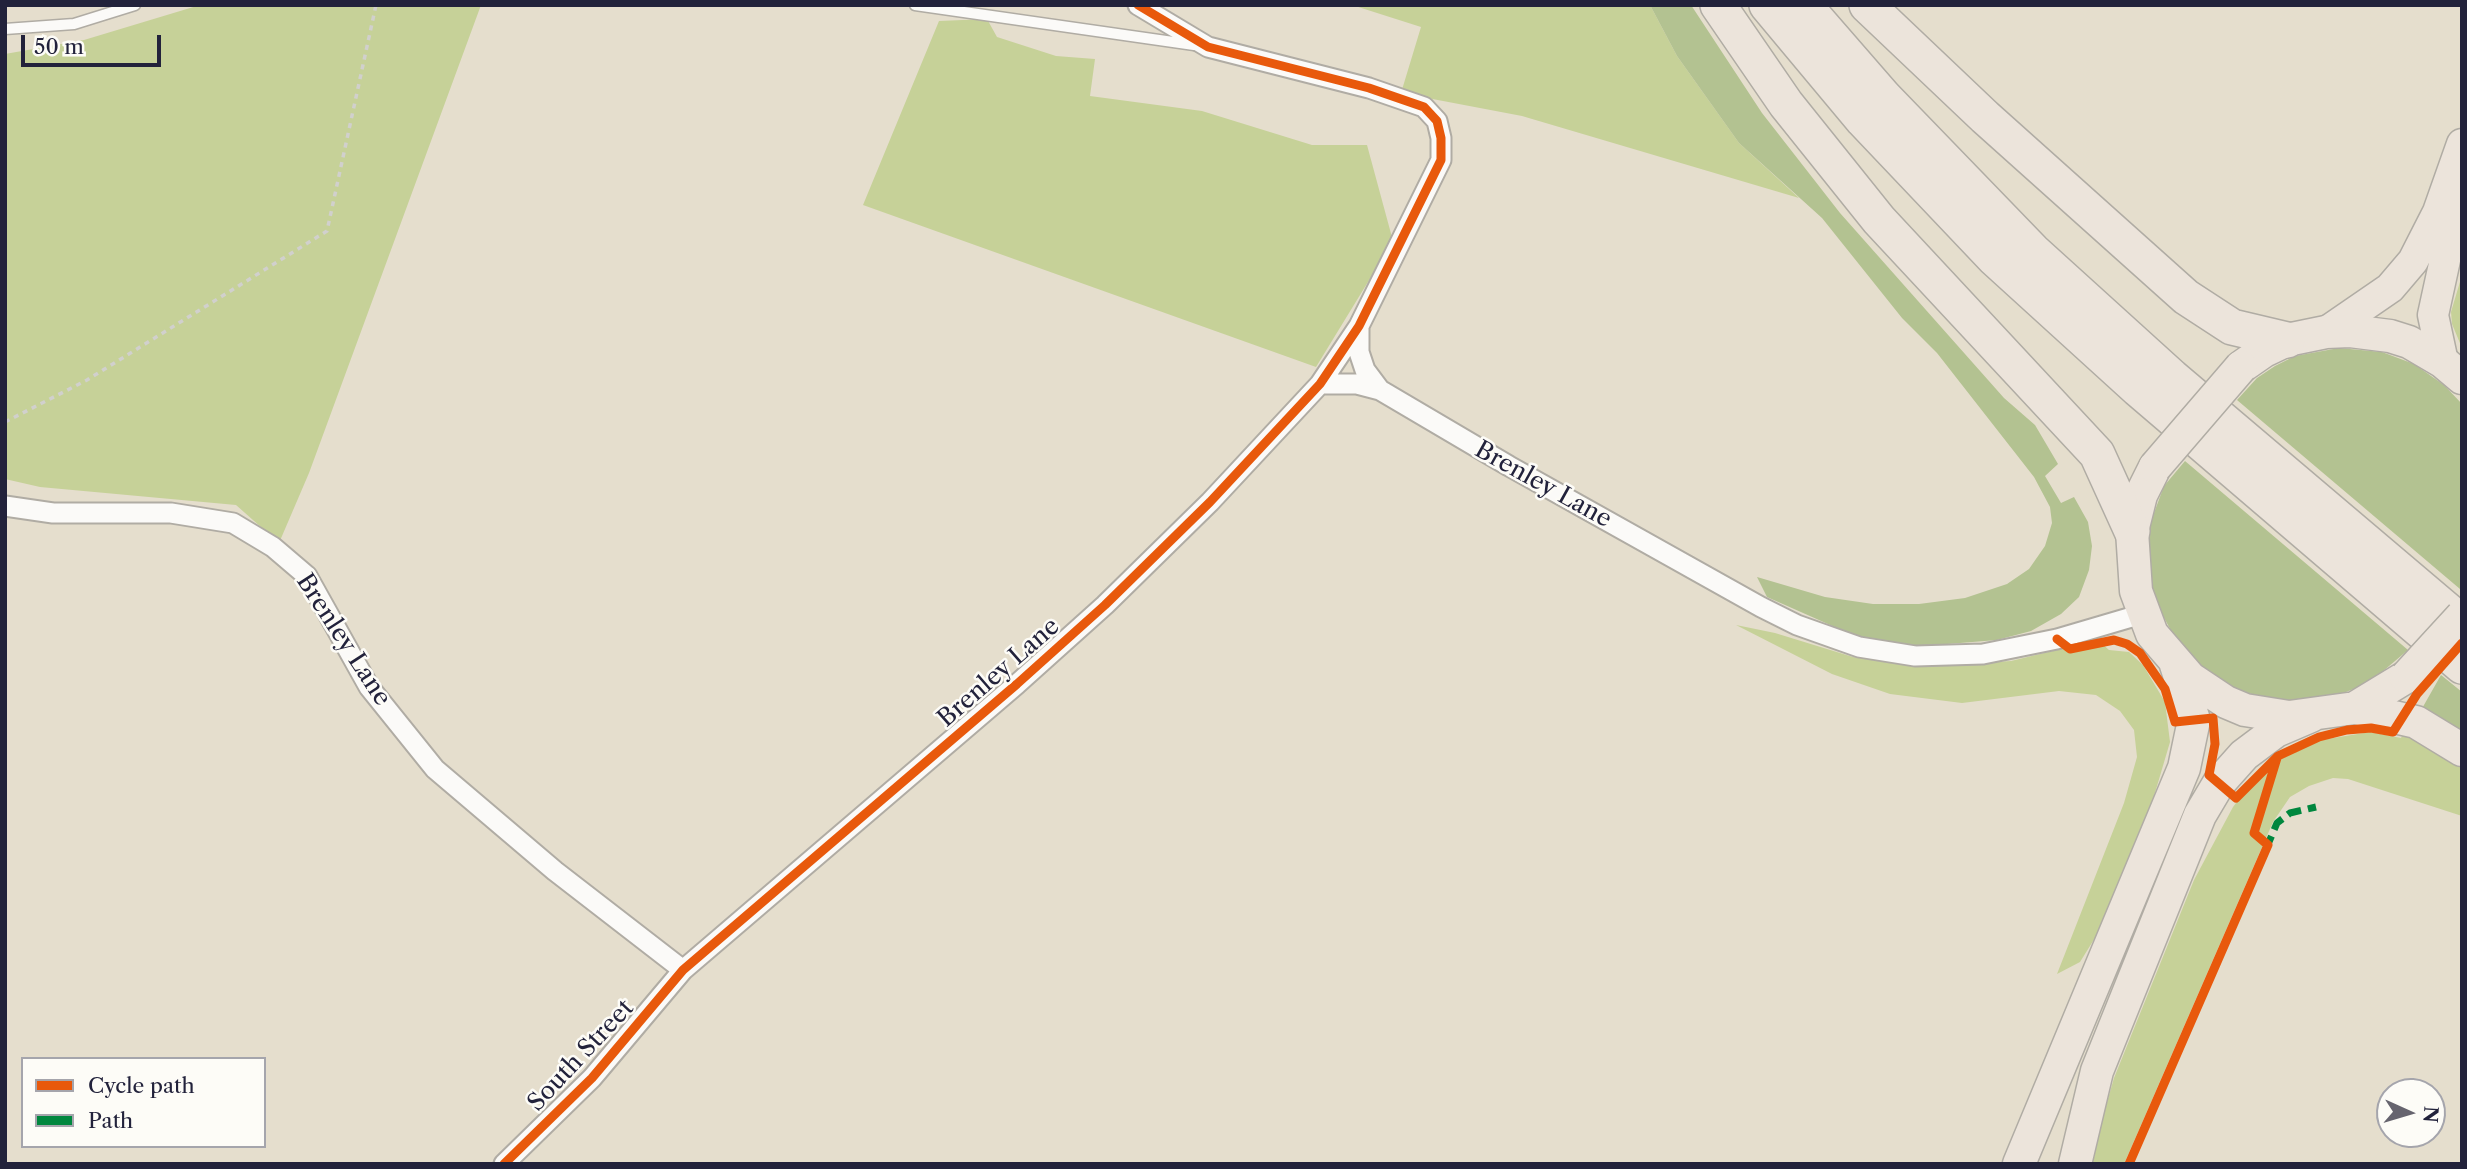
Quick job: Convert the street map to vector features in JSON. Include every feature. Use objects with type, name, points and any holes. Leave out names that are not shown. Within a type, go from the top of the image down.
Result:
[{"type":"highway","points":[[1718,5],[1786,104],[1870,210],[2097,454],[2132,531]]},
{"type":"highway","points":[[1767,5],[1863,120],[1927,190],[2004,267],[2138,389],[2462,666]]},
{"type":"highway","points":[[1804,5],[1893,107],[2033,251],[2172,377],[2462,623]]},
{"type":"highway","points":[[1867,5],[1985,117],[2186,297],[2232,327],[2287,340]]},
{"type":"highway","points":[[2453,370],[2409,342],[2390,336],[2326,331],[2287,340],[2264,351],[2241,367],[2155,467],[2141,495],[2132,531],[2133,573],[2142,614],[2152,634],[2176,665],[2209,692],[2245,709],[2289,717],[2355,708],[2406,677],[2462,616]]},
{"type":"highway","points":[[2019,1164],[2166,817],[2191,747],[2194,720],[2176,665]]},
{"type":"highway","points":[[2355,708],[2416,722],[2462,750]]},
{"type":"highway","points":[[2058,1164],[2212,794],[2244,755],[2261,741],[2311,716]]},
{"type":"highway","points":[[2074,1164],[2097,1071]]},
{"type":"main road","points":[[2326,331],[2390,288],[2413,261],[2438,212],[2462,144]]},
{"type":"main road","points":[[2453,370],[2433,315],[2448,246],[2462,206]]},
{"type":"street","points":[[1138,5],[1208,47],[1369,88],[1424,107],[1437,121],[1441,138],[1441,160],[1359,326],[1320,383]]},
{"type":"street","points":[[1359,326],[1359,352],[1365,370],[1380,390]]},
{"type":"street","name":"Brenley Lane","points":[[5,506],[53,513],[172,513],[233,523],[273,547],[307,576],[369,687],[435,769],[555,871],[683,970],[1105,605],[1210,502],[1320,383],[1357,384],[1380,390],[1509,466],[1761,607],[1797,625],[1859,646],[1914,656],[1983,654],[2057,639],[2142,614]]},
{"type":"street","name":"South Street","points":[[504,1164],[592,1078],[683,970]]},
{"type":"lane","points":[[5,29],[74,24],[135,5]]},
{"type":"lane","points":[[915,5],[1208,47]]},
{"type":"path","points":[[5,422],[87,380],[327,231],[376,5]]},
{"type":"path","points":[[2264,769],[2288,751]]},
{"type":"path","points":[[2268,845],[2253,833],[2278,756]]},
{"type":"green space","points":[[200,5],[481,5],[309,473],[279,543],[236,505],[40,487],[5,479],[5,54],[84,40]]},
{"type":"green space","points":[[1352,5],[1650,5],[1677,56],[1739,143],[1799,198],[1522,116],[1401,93],[1421,27]]},
{"type":"green space","points":[[1650,5],[1691,5],[1762,113],[1840,213],[2004,398],[2035,425],[2058,464],[2045,476],[2061,503],[2074,497],[2088,522],[2092,546],[2089,570],[2079,597],[2061,614],[2031,631],[1997,640],[1923,646],[1878,641],[1846,632],[1767,597],[1757,577],[1825,597],[1873,604],[1919,604],[1965,598],[2007,584],[2029,569],[2045,546],[2052,523],[2050,507],[2034,477],[1937,353],[1902,318],[1822,218],[1739,143],[1677,56]]},
{"type":"green space","points":[[987,19],[997,37],[1056,56],[1095,59],[1090,96],[1202,111],[1312,145],[1367,145],[1393,241],[1316,367],[863,205],[939,21]]},
{"type":"green space","points":[[2462,275],[2462,348],[2452,324],[2451,312]]},
{"type":"green space","points":[[2339,348],[2382,352],[2414,364],[2444,385],[2462,404],[2460,589],[2237,400],[2257,378],[2275,366],[2295,356]]},
{"type":"green space","points":[[2185,461],[2408,650],[2369,683],[2333,697],[2289,701],[2254,695],[2235,688],[2203,667],[2175,638],[2155,601],[2150,581],[2148,540],[2151,521],[2164,486]]},
{"type":"green space","points":[[1736,625],[1775,633],[1853,657],[1916,667],[2011,661],[2098,640],[2109,650],[2129,652],[2143,665],[2165,702],[2170,742],[2152,803],[2098,933],[2080,962],[2057,974],[2124,803],[2137,757],[2134,730],[2120,711],[2096,695],[2059,691],[1962,703],[1890,694],[1832,674]]},
{"type":"green space","points":[[2441,675],[2462,692],[2462,738],[2420,712]]},
{"type":"green space","points":[[2405,729],[2462,762],[2462,816],[2348,779],[2333,778],[2309,786],[2290,797],[2273,822],[2124,1164],[2089,1164],[2114,1078],[2194,880],[2233,807],[2248,787],[2281,759],[2321,740],[2370,732],[2401,738]]},
{"type":"marked path","points":[[2266,849],[2277,823],[2290,813],[2316,807]]},
{"type":"cycle path","points":[[504,1164],[592,1078],[683,970],[1017,684],[1105,605],[1210,502],[1320,384],[1359,326],[1441,160],[1441,138],[1437,121],[1424,107],[1369,88],[1208,47],[1138,5]]},
{"type":"cycle path","points":[[2057,639],[2070,649],[2114,640],[2127,644],[2140,653],[2165,689],[2175,722],[2213,718],[2215,744],[2209,775],[2236,798],[2278,756],[2319,737],[2347,730],[2371,728],[2393,732],[2417,694],[2462,643]]},
{"type":"cycle path","points":[[2129,1164],[2268,845],[2254,833],[2277,758]]}]
